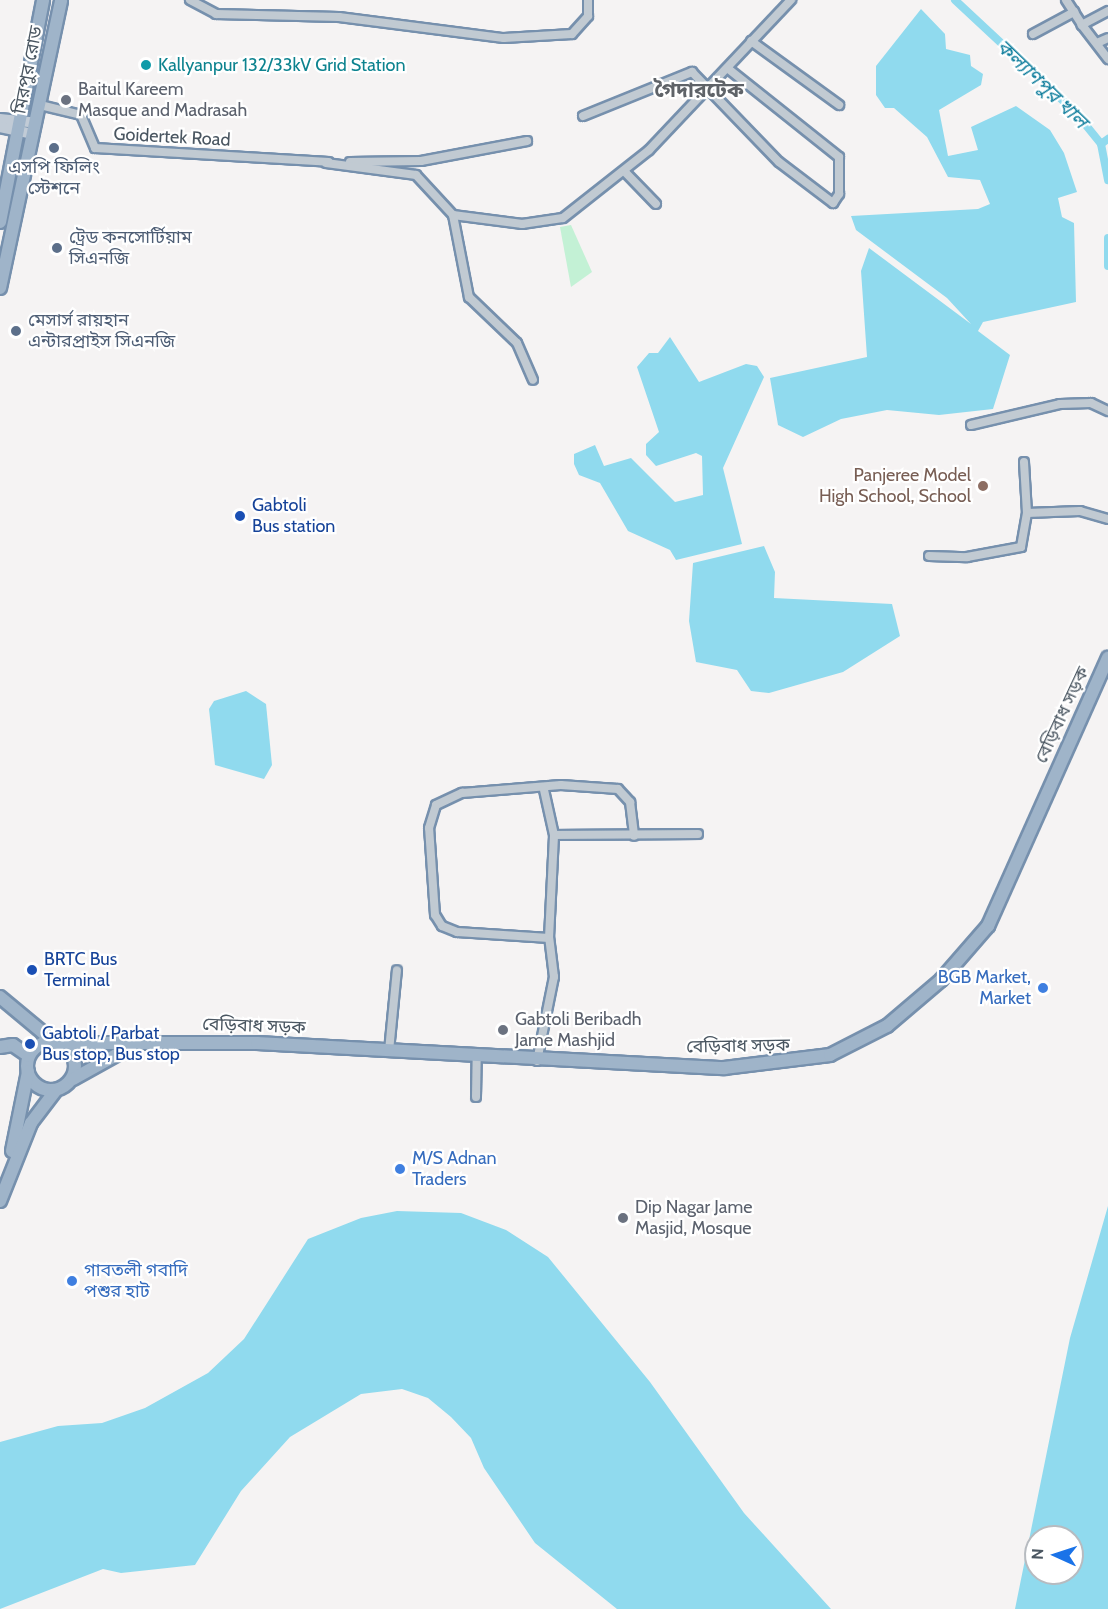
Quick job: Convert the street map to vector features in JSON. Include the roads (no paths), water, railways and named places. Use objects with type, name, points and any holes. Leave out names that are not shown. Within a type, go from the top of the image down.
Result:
[{"type":"highway","name":"মিরপুর রোড","points":[[0,222],[21,127],[43,0]]},
{"type":"highway","name":"মিরপুর রোড","points":[[0,288],[61,0]]},
{"type":"highway","name":"বেড়িবাধ সড়ক","points":[[57,1042],[146,1041],[389,1051],[537,1061],[780,1065],[830,1055],[887,1026],[941,980],[988,926],[1108,658]]},
{"type":"highway","points":[[0,997],[74,1055],[71,1080],[56,1090],[30,1123],[0,1201]]},
{"type":"highway","name":"বেড়িবাধ সড়ক","points":[[71,1080],[146,1041]]},
{"type":"highway","points":[[0,1186],[28,1072],[29,1056],[38,1045],[57,1042]]},
{"type":"highway","points":[[0,1047],[13,1045],[29,1056]]},
{"type":"highway","points":[[28,1072],[35,1084],[56,1090]]},
{"type":"main road","points":[[0,118],[21,127]]},
{"type":"main road","points":[[0,127],[35,129]]},
{"type":"street","points":[[190,0],[216,14],[339,17],[504,38],[572,34],[588,16],[588,0]]},
{"type":"street","points":[[533,380],[517,342],[469,297],[453,215],[541,224],[582,208],[626,172],[710,89],[751,41],[791,0]]},
{"type":"street","points":[[1066,0],[1108,59]]},
{"type":"street","points":[[1082,25],[1108,11]]},
{"type":"street","points":[[1033,34],[1074,12]]},
{"type":"street","points":[[1097,43],[1108,38]]},
{"type":"street","points":[[751,41],[839,105]]},
{"type":"street","points":[[583,116],[692,72],[779,162],[833,203],[839,194],[839,157],[727,68]]},
{"type":"street","name":"Goidertek Road","points":[[40,105],[81,115],[95,148],[326,163],[416,175],[453,215]]},
{"type":"street","name":"Goidertek Road","points":[[326,163],[421,160],[527,141]]},
{"type":"street","points":[[626,172],[656,204]]},
{"type":"street","points":[[971,426],[1060,404],[1091,403],[1108,411]]},
{"type":"street","points":[[929,556],[967,556],[1021,547],[1027,513],[1024,462]]},
{"type":"street","points":[[1027,513],[1080,511],[1108,519]]},
{"type":"street","points":[[549,938],[457,932],[442,926],[435,915],[429,828],[435,805],[462,793],[544,790],[561,785],[618,789],[630,802],[634,836]]},
{"type":"street","points":[[537,1061],[554,977],[549,938],[554,835],[544,790]]},
{"type":"street","points":[[554,835],[698,834]]},
{"type":"street","points":[[389,1051],[397,970]]},
{"type":"street","points":[[476,1097],[477,1058]]},
{"type":"water","points":[[921,9],[945,34],[946,49],[970,55],[971,66],[983,74],[981,85],[939,110],[948,156],[978,150],[971,127],[1016,106],[1050,130],[1064,153],[1077,192],[1058,198],[1062,217],[1074,223],[1076,302],[983,322],[978,331],[1010,355],[993,409],[939,415],[887,410],[841,419],[803,437],[778,425],[770,378],[867,357],[861,271],[869,248],[971,324],[947,298],[856,230],[851,216],[978,209],[990,204],[980,180],[948,177],[927,137],[894,108],[885,108],[876,95],[876,66]]},
{"type":"water","points":[[670,337],[699,382],[746,364],[757,366],[764,377],[723,468],[742,544],[676,560],[670,550],[628,531],[600,483],[579,475],[574,464],[574,454],[595,445],[604,466],[631,458],[675,502],[703,495],[702,456],[696,453],[656,466],[646,455],[646,444],[659,432],[637,367],[649,353],[658,353]]},
{"type":"water","points":[[764,546],[775,572],[774,598],[892,604],[900,636],[843,672],[769,693],[751,691],[737,670],[696,662],[689,621],[693,563]]},
{"type":"water","points":[[246,691],[266,704],[272,765],[264,779],[215,765],[209,709],[214,701]]},
{"type":"water","points":[[1108,1206],[1108,1609],[1015,1609],[1024,1565],[1024,1585],[1084,1585],[1084,1525],[1032,1525],[1070,1338]]},
{"type":"water","points":[[397,1211],[461,1213],[506,1230],[548,1257],[650,1382],[744,1513],[831,1609],[617,1609],[535,1543],[484,1468],[471,1438],[451,1417],[428,1398],[402,1389],[361,1394],[290,1437],[241,1491],[195,1565],[121,1573],[103,1569],[0,1609],[0,1442],[58,1426],[102,1423],[145,1408],[208,1373],[244,1339],[308,1239],[361,1218]]},
{"type":"waterway","name":"কল্যাণপুর খাল","points":[[955,0],[1076,113],[1101,144],[1108,180]]},
{"type":"waterway","points":[[1101,144],[1108,139]]},
{"type":"waterway","name":"কল্যাণপুর খাল","points":[[1108,238],[1108,266]]},
{"type":"place","name":"Kallyanpur 132/33kV Grid Station","points":[[146,65]]},
{"type":"place","name":"Baitul Kareem Masque and Madrasah","points":[[66,100]]},
{"type":"place","name":"এসপি ফিলিং স্টেশনে","points":[[54,148]]},
{"type":"place","name":"ট্রেড কনসোর্টিয়াম সিএনজি","points":[[57,248]]},
{"type":"place","name":"মেসার্স রায়হান এন্টারপ্রাইস সিএনজি","points":[[16,331]]},
{"type":"place","name":"Panjeree Model High School, School","points":[[983,486]]},
{"type":"place","name":"Gabtoli Bus station","points":[[240,516]]},
{"type":"place","name":"BRTC Bus Terminal","points":[[32,970]]},
{"type":"place","name":"BGB Market, Market","points":[[1043,988]]},
{"type":"place","name":"Gabtoli Beribadh Jame Mashjid","points":[[503,1030]]},
{"type":"place","name":"Gabtoli / Parbat Bus stop, Bus stop","points":[[30,1044]]},
{"type":"place","name":"M/S Adnan Traders","points":[[400,1169]]},
{"type":"place","name":"Dip Nagar Jame Masjid, Mosque","points":[[623,1218]]},
{"type":"place","name":"গাবতলী গবাদি পশুর হাট","points":[[72,1281]]},
{"type":"district","name":"গৈদারটেক","points":[[699,90]]}]
